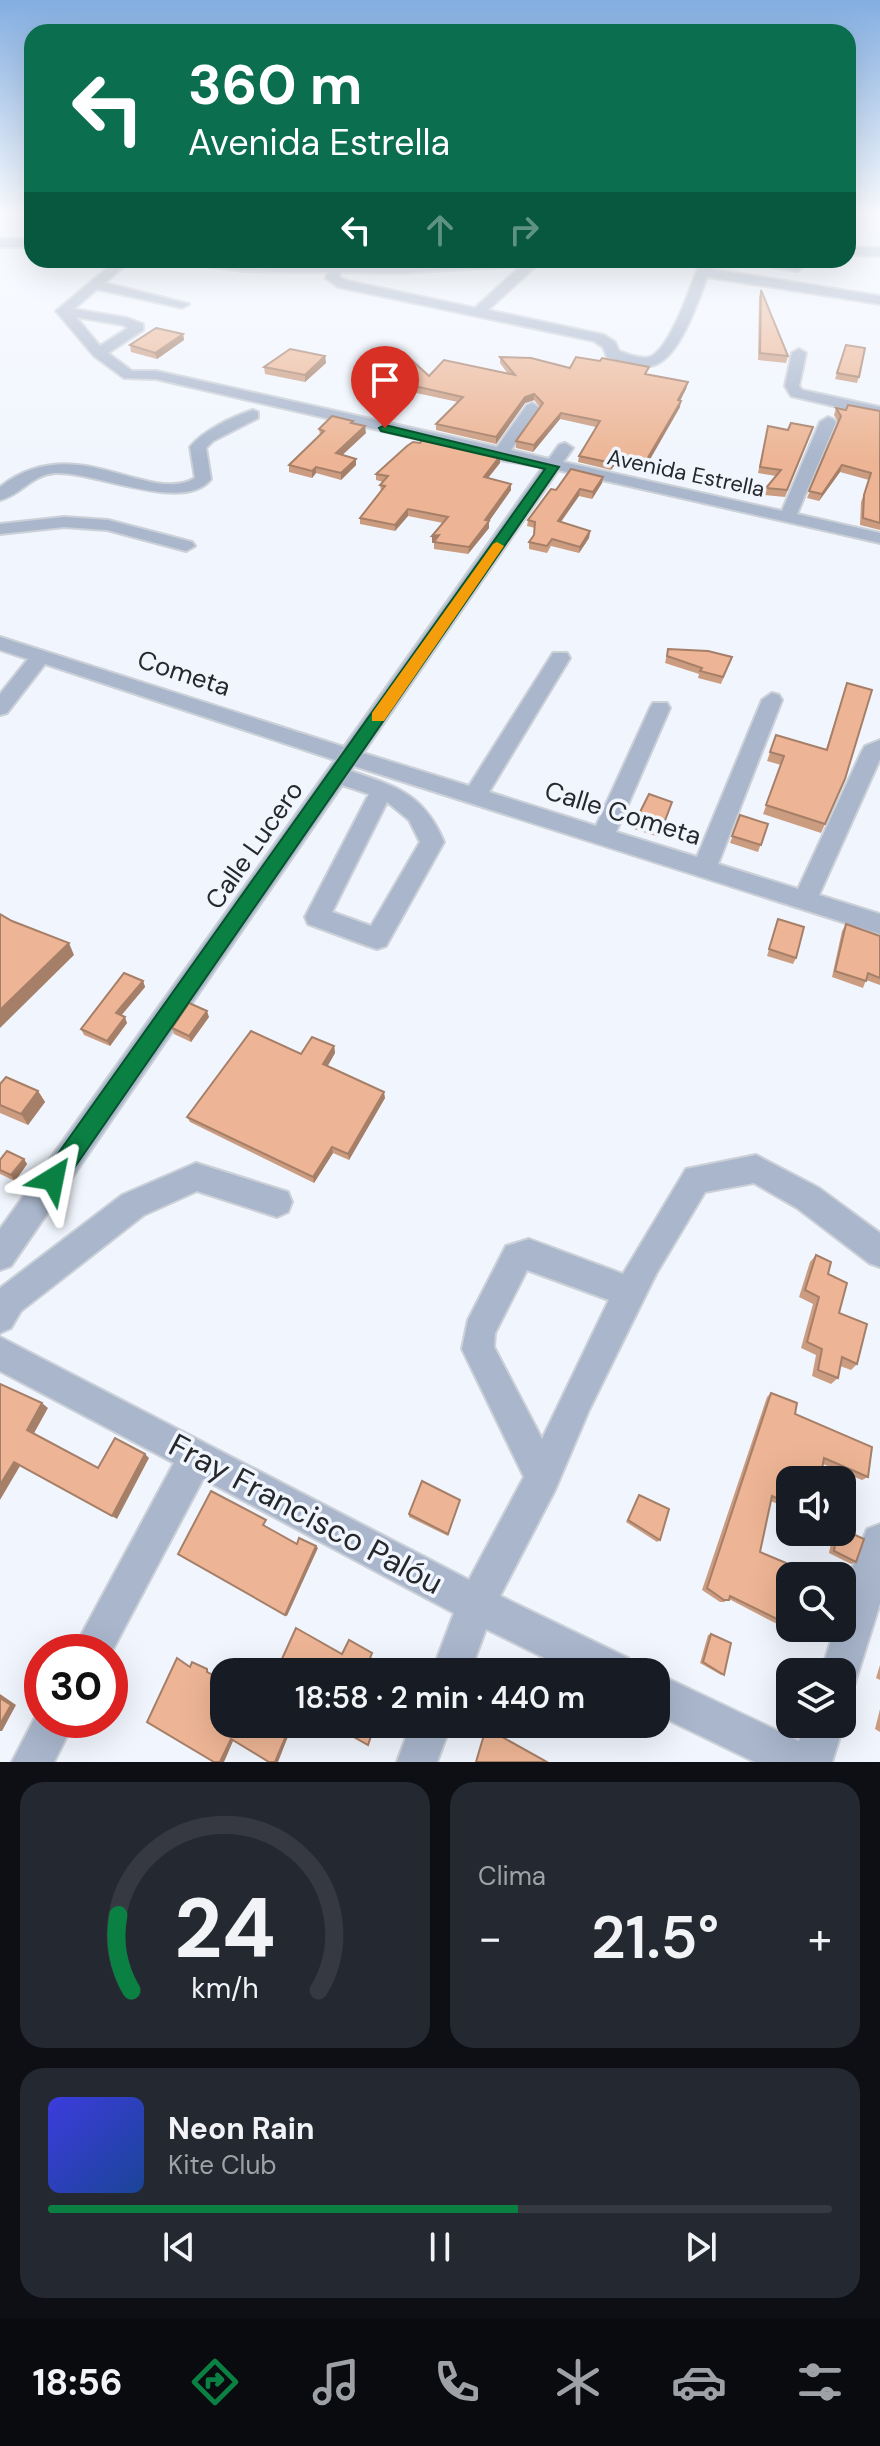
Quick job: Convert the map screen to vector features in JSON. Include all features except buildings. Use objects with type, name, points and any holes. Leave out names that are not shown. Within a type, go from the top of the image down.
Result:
[{"type":"street","points":[[63,311],[83,295]]},
{"type":"street","points":[[142,295],[182,304]]},
{"type":"street","points":[[397,295],[599,338],[610,345],[612,354],[650,361],[661,356],[683,320],[693,295]]},
{"type":"street","points":[[478,312],[496,295]]},
{"type":"street","points":[[855,295],[880,300]]},
{"type":"street","points":[[63,311],[127,322],[138,327],[99,353]]},
{"type":"street","name":"Avenida Estrella","points":[[63,311],[99,353],[129,375],[156,375],[500,455],[559,457],[787,518],[880,538]]},
{"type":"street","points":[[799,353],[792,386],[803,397],[880,412]]},
{"type":"street","points":[[500,455],[532,408]]},
{"type":"street","points":[[0,495],[36,471],[57,469],[181,488],[198,484],[203,479],[198,447],[207,438],[253,415]]},
{"type":"street","points":[[787,518],[828,422]]},
{"type":"street","name":"Calle Lucero","points":[[0,1255],[559,457]]},
{"type":"street","points":[[0,529],[64,522],[108,525],[186,546]]},
{"type":"street","name":"Cometa","points":[[0,643],[344,766]]},
{"type":"street","points":[[0,708],[41,656]]},
{"type":"street","points":[[475,796],[560,658]]},
{"type":"street","points":[[704,868],[772,700]]},
{"type":"street","points":[[603,836],[660,708]]},
{"type":"street","points":[[805,900],[873,751],[880,747]]},
{"type":"street","points":[[344,766],[382,791],[403,799],[426,822],[432,842],[377,939],[317,917],[382,791]]},
{"type":"street","name":"Calle Cometa","points":[[344,766],[475,796],[880,924]]},
{"type":"street","points":[[456,1658],[476,1604],[543,1478],[577,1398],[630,1292],[696,1179],[756,1169],[808,1198],[880,1252]]},
{"type":"street","points":[[0,1317],[10,1300],[133,1205],[196,1177],[277,1202]]},
{"type":"street","points":[[543,1478],[478,1349],[479,1331],[517,1257],[529,1254],[630,1292]]},
{"type":"street","name":"Fray Francisco Palóu","points":[[0,1353],[476,1604],[586,1658]]},
{"type":"street","points":[[101,1634],[197,1455]]},
{"type":"street","points":[[844,1658],[880,1542]]},
{"type":"street","points":[[670,1700],[798,1762]]},
{"type":"street","points":[[32,1762],[45,1738]]},
{"type":"street","points":[[417,1762],[426,1738]]},
{"type":"street","points":[[812,1762],[820,1738]]},
{"type":"slow traffic","points":[[378,717],[497,546]]},
{"type":"route","points":[[53,1179],[553,467],[385,428]]}]
